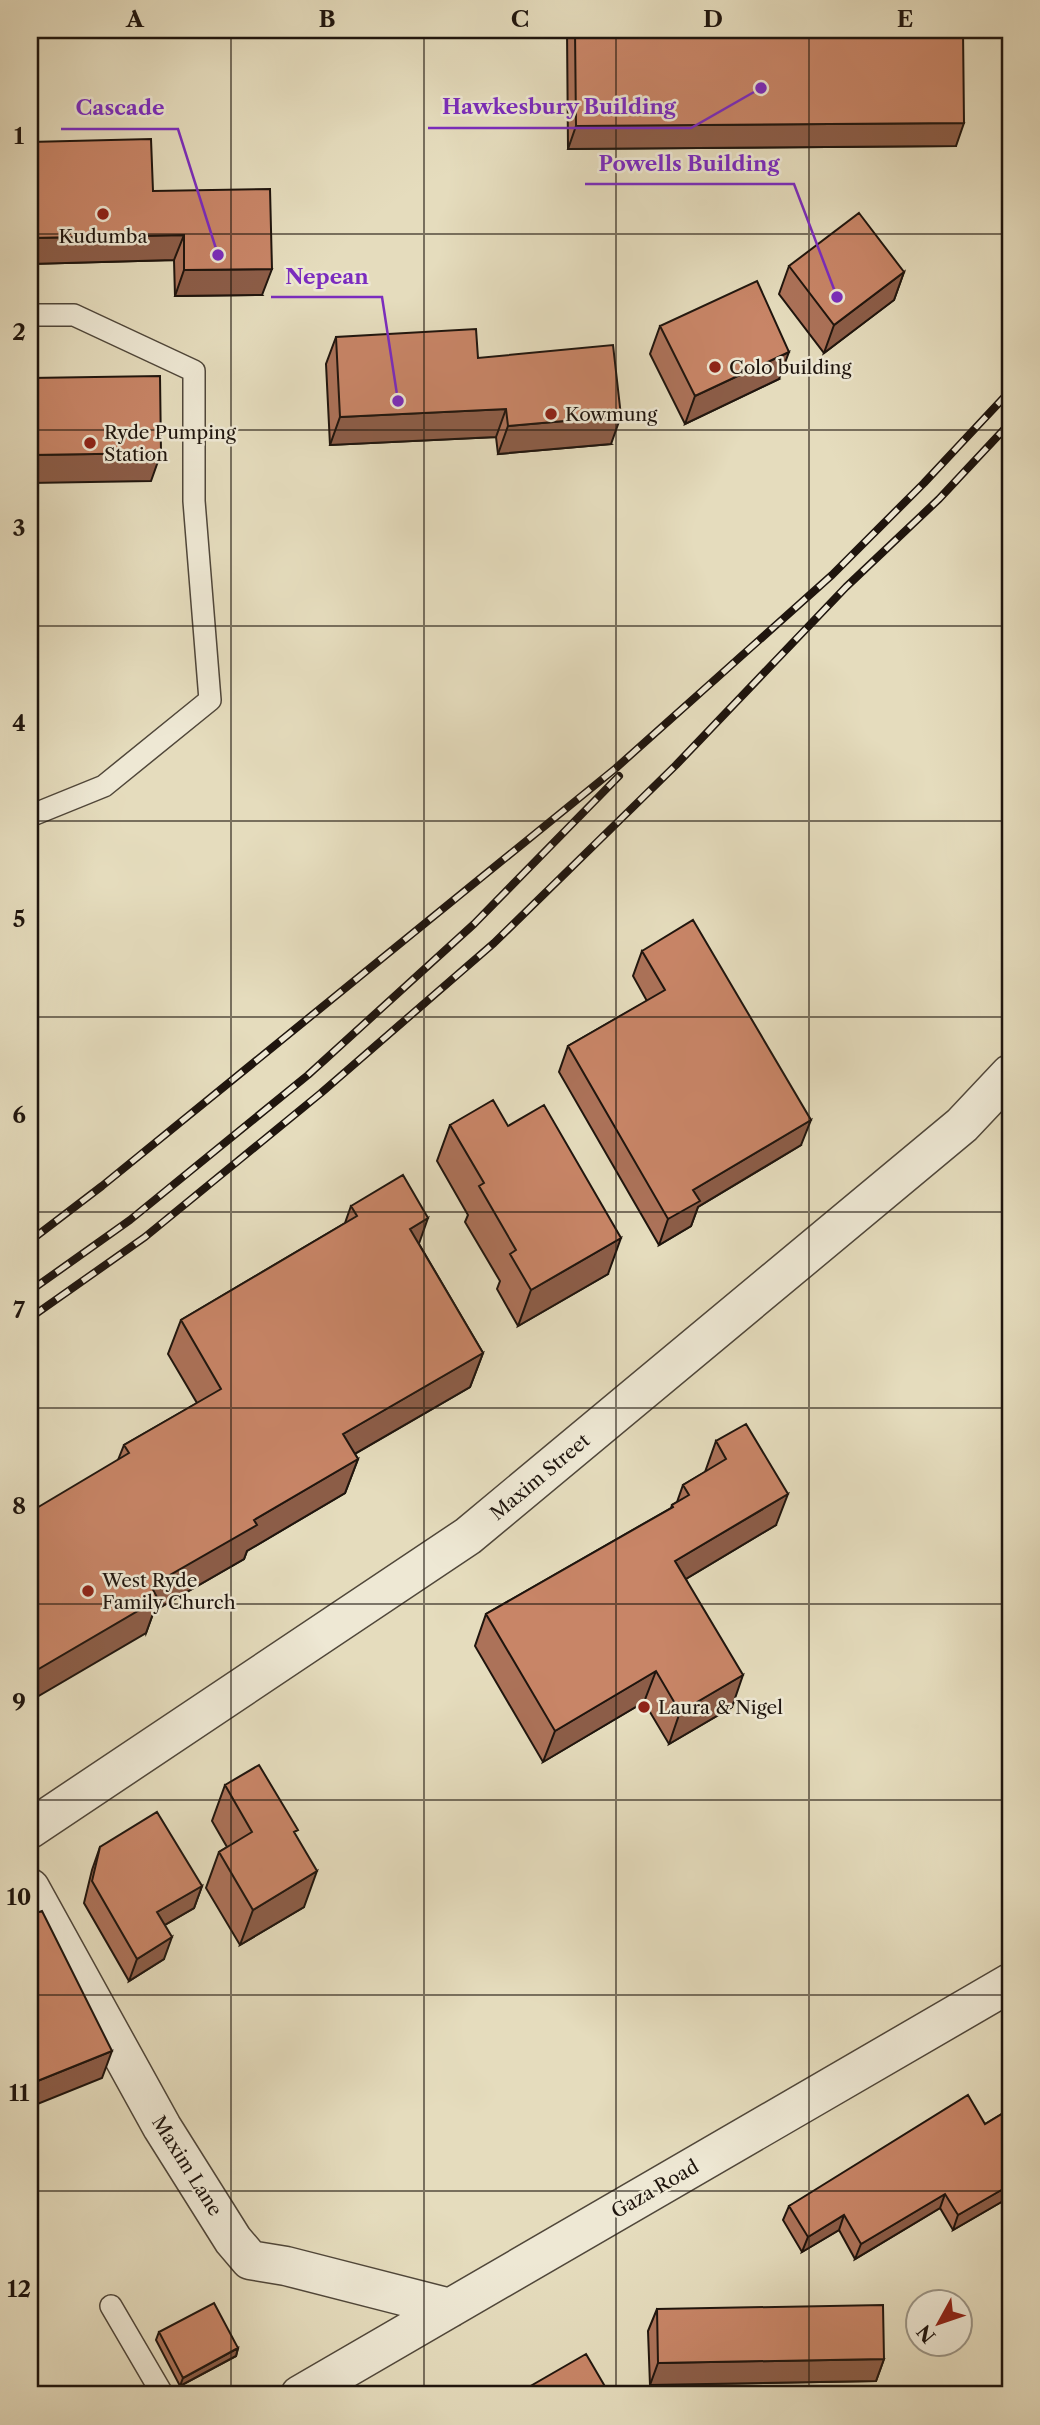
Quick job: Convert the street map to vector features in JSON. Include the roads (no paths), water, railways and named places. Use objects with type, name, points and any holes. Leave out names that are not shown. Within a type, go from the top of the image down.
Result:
[{"type":"street","name":"Maxim Street","points":[[30,1829],[468,1536],[962,1125],[1010,1073]]},
{"type":"street","name":"Maxim Lane","points":[[30,1888],[162,2127],[233,2240],[250,2260],[286,2266],[450,2308]]},
{"type":"street","name":"Gaza Road","points":[[300,2395],[1010,1983]]},
{"type":"lane","points":[[30,315],[74,315],[194,371],[194,501],[210,701],[104,786],[30,816]]},
{"type":"lane","points":[[111,2306],[163,2395]]},
{"type":"railway","points":[[30,1241],[102,1186],[616,768],[832,575],[924,483],[1010,391]]},
{"type":"railway","points":[[30,1318],[145,1237],[321,1093],[494,943],[676,765],[846,587],[939,499],[1010,423]]},
{"type":"railway","points":[[30,1291],[130,1220],[308,1075],[474,924],[619,776]]},
{"type":"place","name":"Hawkesbury Building","points":[[761,88]]},
{"type":"place","name":"Kudumba","points":[[103,214]]},
{"type":"place","name":"Cascade","points":[[218,255]]},
{"type":"place","name":"Powells Building","points":[[837,297]]},
{"type":"place","name":"Colo building","points":[[715,367]]},
{"type":"place","name":"Nepean","points":[[398,401]]},
{"type":"place","name":"Kowmung","points":[[551,414]]},
{"type":"place","name":"Ryde Pumping Station","points":[[90,443]]},
{"type":"place","name":"West Ryde Family Church","points":[[88,1591]]},
{"type":"place","name":"Laura & Nigel","points":[[644,1707]]}]
